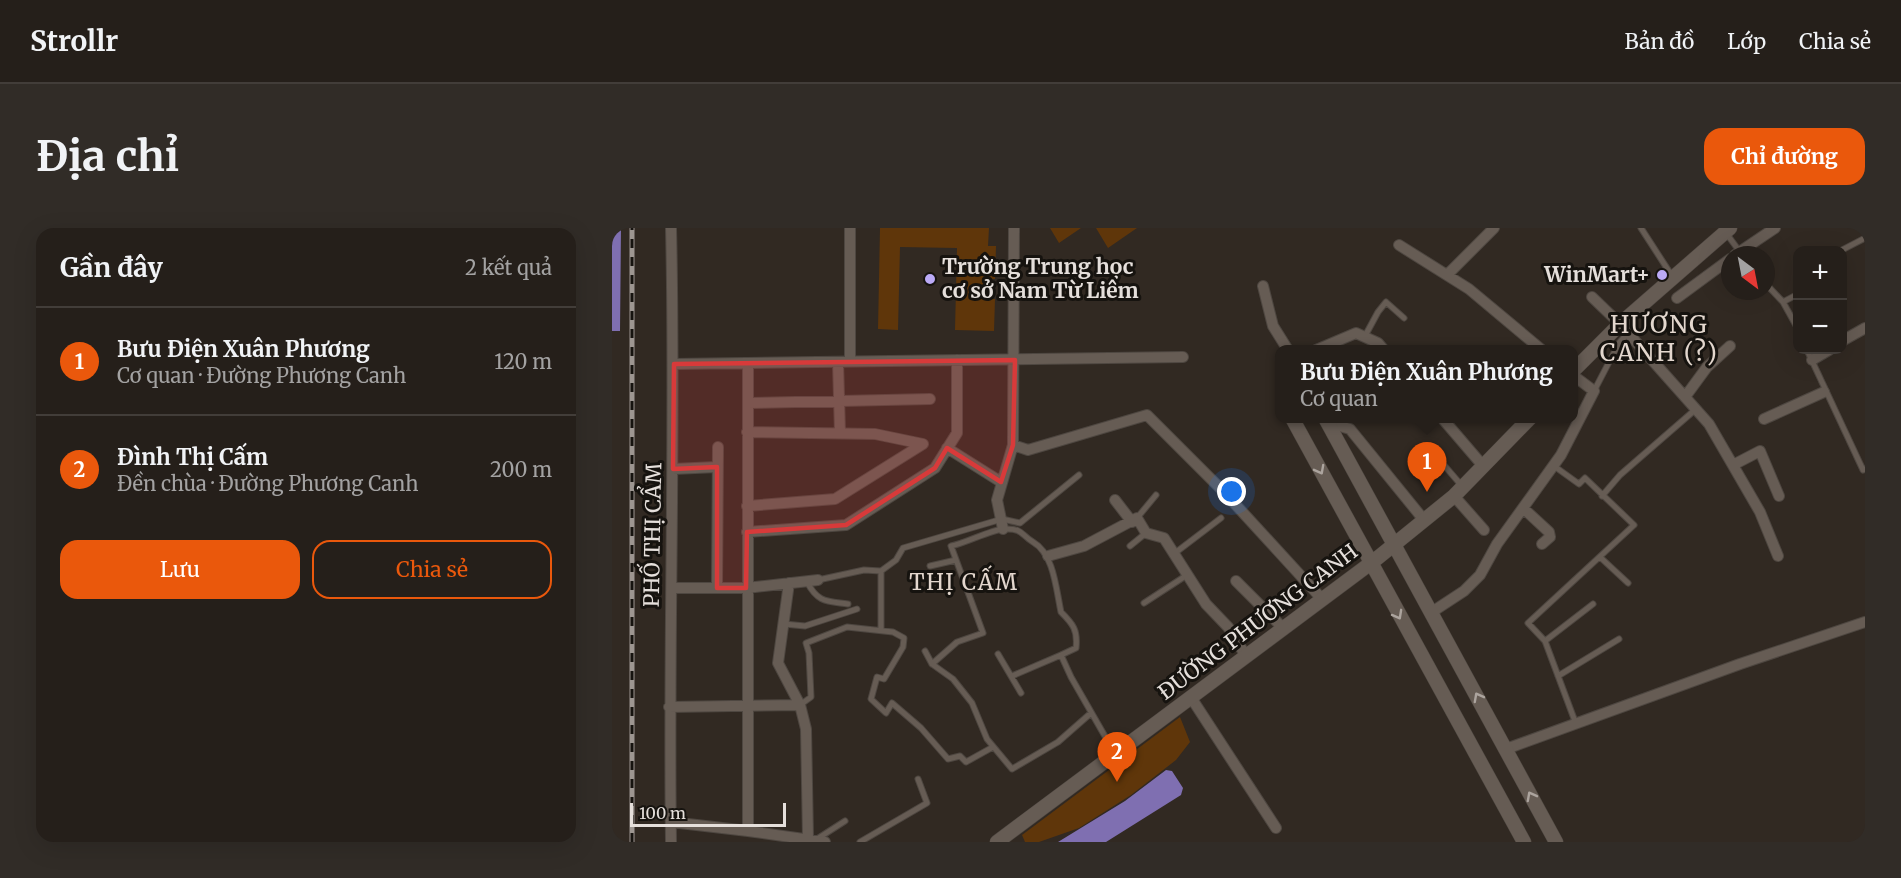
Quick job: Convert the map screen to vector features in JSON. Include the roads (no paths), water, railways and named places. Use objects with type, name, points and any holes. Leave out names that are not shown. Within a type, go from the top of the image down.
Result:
[{"type":"street","name":"PHỐ THỊ CẨM","points":[[671,228],[674,364],[669,707],[671,842]]},
{"type":"street","points":[[850,228],[850,362]]},
{"type":"street","points":[[1002,524],[997,500],[1013,446],[1014,228]]},
{"type":"street","points":[[1447,275],[1494,228]]},
{"type":"street","points":[[1750,246],[1775,228]]},
{"type":"street","points":[[1578,367],[1624,328],[1672,276],[1726,230]]},
{"type":"street","points":[[1399,245],[1469,289],[1536,345]]},
{"type":"street","points":[[1677,298],[1721,266]]},
{"type":"street","points":[[1263,286],[1273,326],[1285,345]]},
{"type":"street","points":[[1592,297],[1624,328],[1709,424],[1760,512],[1778,556]]},
{"type":"street","points":[[1847,339],[1865,328]]},
{"type":"street","points":[[1328,345],[1356,333],[1380,345]]},
{"type":"street","points":[[1685,397],[1707,367],[1730,346]]},
{"type":"street","points":[[1812,360],[1822,354]]},
{"type":"street","points":[[674,364],[1183,357]]},
{"type":"street","points":[[747,532],[846,525],[935,468],[957,433],[957,360]]},
{"type":"street","points":[[838,362],[840,433]]},
{"type":"street","points":[[748,363],[746,588],[748,831]]},
{"type":"street","points":[[1578,379],[1594,391],[1578,421]]},
{"type":"street","points":[[1764,419],[1824,392]]},
{"type":"street","points":[[748,403],[930,399]]},
{"type":"street","points":[[1013,446],[1028,450],[1147,416],[1224,492],[1322,599]]},
{"type":"street","points":[[1295,423],[1524,842]]},
{"type":"street","points":[[1327,423],[1556,842]]},
{"type":"street","points":[[1333,423],[1350,429],[1424,520]]},
{"type":"street","points":[[1446,423],[1484,467]]},
{"type":"street","name":"ĐƯỜNG PHƯƠNG CANH","points":[[997,842],[1011,838],[1116,755],[1394,545],[1484,467],[1525,423]]},
{"type":"street","points":[[1432,612],[1471,586],[1554,466],[1577,423]]},
{"type":"street","points":[[747,432],[874,434],[923,444],[835,499],[747,506]]},
{"type":"street","points":[[717,447],[717,588]]},
{"type":"street","points":[[947,448],[1001,482]]},
{"type":"street","points":[[1732,465],[1760,451],[1779,496]]},
{"type":"street","points":[[673,469],[717,467]]},
{"type":"street","points":[[1458,491],[1484,530]]},
{"type":"street","points":[[1115,500],[1146,533],[1164,538],[1206,604],[1228,627],[1246,656]]},
{"type":"street","points":[[1523,508],[1549,531],[1550,537],[1542,544]]},
{"type":"street","points":[[1048,556],[1084,546],[1134,520]]},
{"type":"street","points":[[672,588],[746,588],[818,580]]},
{"type":"street","points":[[1236,581],[1283,628]]},
{"type":"street","points":[[671,822],[816,840],[806,729],[800,705],[778,663],[789,583]]},
{"type":"street","points":[[1506,749],[1740,664],[1865,622]]},
{"type":"street","points":[[1192,699],[1276,828]]},
{"type":"street","points":[[669,707],[800,705]]},
{"type":"lane","points":[[1641,228],[1672,276]]},
{"type":"lane","points":[[1726,230],[1735,246]]},
{"type":"lane","points":[[1847,247],[1865,238]]},
{"type":"lane","points":[[1775,294],[1783,302],[1793,321]]},
{"type":"lane","points":[[1783,302],[1793,296]]},
{"type":"lane","points":[[1365,337],[1386,302],[1404,318]]},
{"type":"lane","points":[[1594,391],[1619,343],[1624,328]]},
{"type":"lane","points":[[1809,354],[1824,392],[1863,470],[1865,469]]},
{"type":"lane","points":[[1602,496],[1620,475],[1696,410]]},
{"type":"lane","points":[[1431,450],[1458,491]]},
{"type":"lane","points":[[1554,466],[1579,484],[1585,478],[1634,525],[1601,558],[1528,623],[1545,641],[1577,725]]},
{"type":"lane","points":[[818,580],[864,570],[881,571],[896,560],[903,549],[1022,521],[1079,475]]},
{"type":"lane","points":[[1134,520],[1156,495]]},
{"type":"lane","points":[[1174,554],[1221,518]]},
{"type":"lane","points":[[1022,521],[1023,532]]},
{"type":"lane","points":[[932,664],[957,642],[983,633],[951,546],[1002,524],[1023,532],[1041,546],[1048,556],[1052,576],[1059,590],[1061,612],[1071,620],[1078,634],[1076,648],[1012,676]]},
{"type":"lane","points":[[1130,546],[1146,533]]},
{"type":"lane","points":[[1601,558],[1628,583]]},
{"type":"lane","points":[[930,566],[956,560]]},
{"type":"lane","points":[[881,571],[881,630]]},
{"type":"lane","points":[[1144,603],[1187,575]]},
{"type":"lane","points":[[806,581],[814,595],[824,600],[848,604]]},
{"type":"lane","points":[[1545,641],[1593,604]]},
{"type":"lane","points":[[782,624],[805,626],[857,609]]},
{"type":"lane","points":[[800,705],[811,697],[809,653],[806,643],[847,627],[881,630],[904,638],[903,647],[884,679],[877,677],[872,699],[886,713],[892,703],[921,728],[948,759],[960,756],[966,762],[993,747]]},
{"type":"lane","points":[[1558,676],[1618,639]]},
{"type":"lane","points":[[926,651],[932,664],[953,679],[972,702],[987,739],[1012,770],[1058,742],[1091,713]]},
{"type":"lane","points":[[998,654],[1021,693]]},
{"type":"lane","points":[[1061,655],[1116,755]]},
{"type":"lane","points":[[860,842],[927,803],[918,779]]},
{"type":"lane","points":[[816,840],[845,821]]},
{"type":"railway","points":[[632,228],[632,842]]},
{"type":"place","name":"WinMart+","points":[[1662,275]]},
{"type":"place","name":"Trường Trung học cơ sở Nam Từ Liêm","points":[[930,279]]},
{"type":"place","name":"Bưu Điện Xuân Phương","points":[[1427,492]]},
{"type":"place","name":"Đình Thị Cấm","points":[[1117,782]]},
{"type":"district","name":"HƯƠNG CANH (?)","points":[[1659,339]]},
{"type":"district","name":"THỊ CẤM","points":[[964,582]]}]
